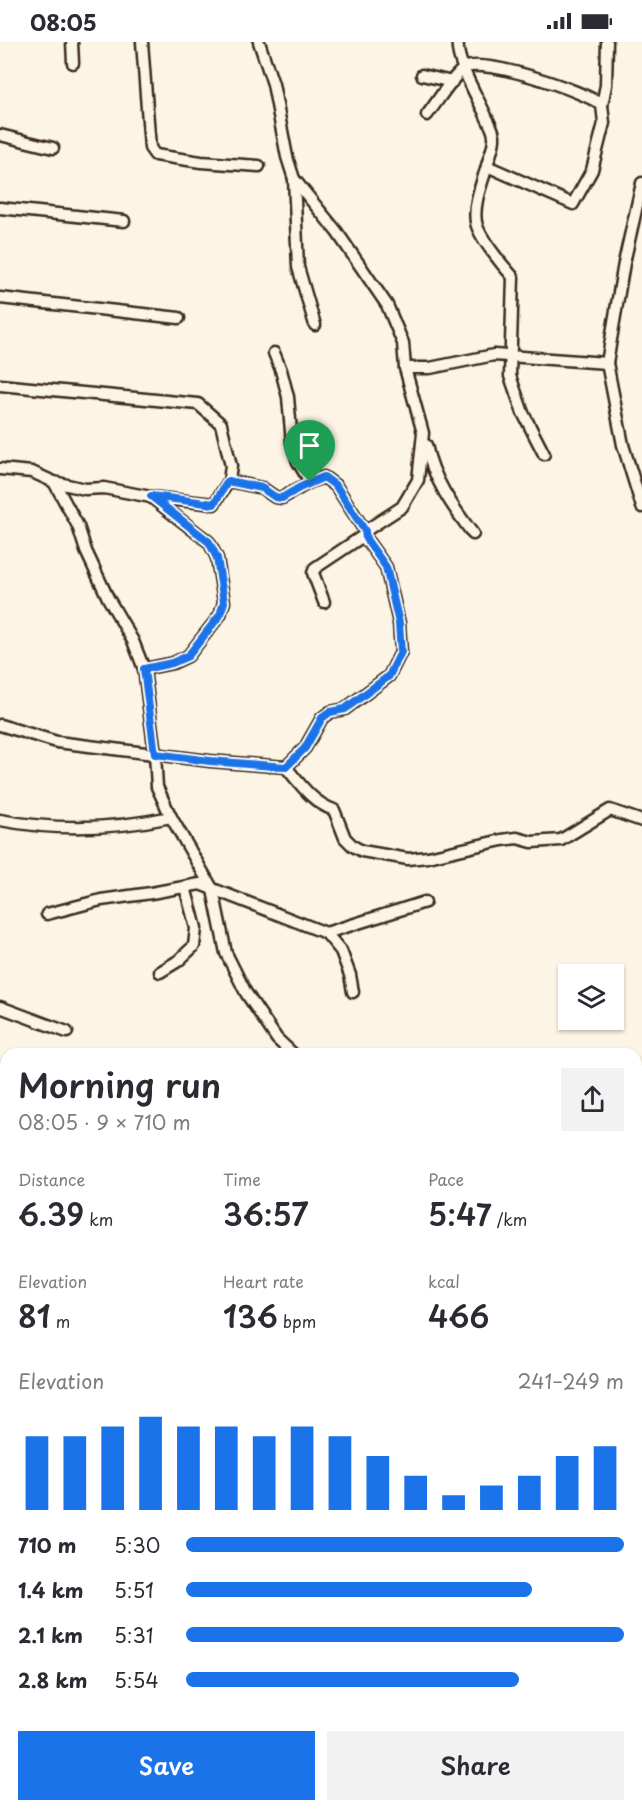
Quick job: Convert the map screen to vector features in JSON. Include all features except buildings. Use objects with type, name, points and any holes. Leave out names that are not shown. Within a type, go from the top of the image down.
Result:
[{"type":"street","points":[[72,42],[73,63]]},
{"type":"street","points":[[142,42],[150,148],[155,154],[201,162],[260,166]]},
{"type":"street","points":[[259,42],[273,84],[287,157],[294,180],[298,267],[315,325]]},
{"type":"street","points":[[458,42],[457,50],[464,68],[495,137],[476,204],[476,224],[496,256],[513,277],[510,376],[523,413],[544,454]]},
{"type":"street","points":[[487,166],[573,204],[592,170],[604,123],[602,105],[606,85],[607,42]]},
{"type":"street","points":[[427,115],[464,68],[475,64],[541,79],[593,98],[602,105]]},
{"type":"street","points":[[422,75],[452,82]]},
{"type":"street","points":[[0,135],[53,148]]},
{"type":"street","points":[[294,180],[337,232],[387,304],[403,343],[405,368],[430,462],[443,492],[473,534]]},
{"type":"street","points":[[642,183],[624,263],[607,363],[623,445],[642,507]]},
{"type":"street","points":[[0,208],[124,221]]},
{"type":"street","points":[[0,298],[179,318]]},
{"type":"street","points":[[274,352],[288,397],[292,443],[298,462],[310,482]]},
{"type":"street","points":[[405,368],[430,368],[494,355],[607,363]]},
{"type":"street","points":[[0,385],[198,404],[221,424],[231,466],[228,481],[214,504],[104,488],[85,489],[54,482],[32,472],[0,469]]},
{"type":"street","points":[[324,602],[313,573],[315,568],[402,507],[418,480],[423,433]]},
{"type":"street","points":[[228,481],[262,488],[275,497],[282,498],[324,477],[336,486],[366,533],[366,539],[386,567],[399,623],[401,652],[389,676],[345,709],[330,712],[322,718],[305,748],[286,767]]},
{"type":"street","points":[[54,482],[78,526],[103,589],[133,641],[144,669],[157,787],[171,817],[213,890],[226,953],[246,993],[277,1039],[287,1048]]},
{"type":"street","points":[[144,669],[172,663],[188,656],[220,615],[224,602],[217,558],[209,542],[151,496]]},
{"type":"street","points":[[0,725],[57,742],[210,761],[286,767],[322,806],[334,810],[345,838],[352,846],[362,851],[408,859],[428,858],[517,838],[532,842],[561,840],[610,810],[642,821]]},
{"type":"street","points":[[0,820],[19,824],[88,828],[145,823],[171,817]]},
{"type":"street","points":[[47,914],[101,900],[200,884],[326,933],[341,951],[350,975],[353,992]]},
{"type":"street","points":[[160,972],[178,961],[194,946],[196,928],[185,886]]},
{"type":"street","points":[[326,933],[425,902]]},
{"type":"street","points":[[0,1006],[68,1032]]},
{"type":"route","points":[[324,477],[336,486],[365,531],[366,539],[386,567],[394,594],[401,652],[389,676],[345,709],[330,712],[322,718],[305,748],[286,767],[155,754],[144,669],[172,663],[188,656],[220,615],[224,602],[217,558],[209,542],[151,496],[214,504],[228,481],[262,488],[275,497],[282,498],[310,482],[324,477]]}]
